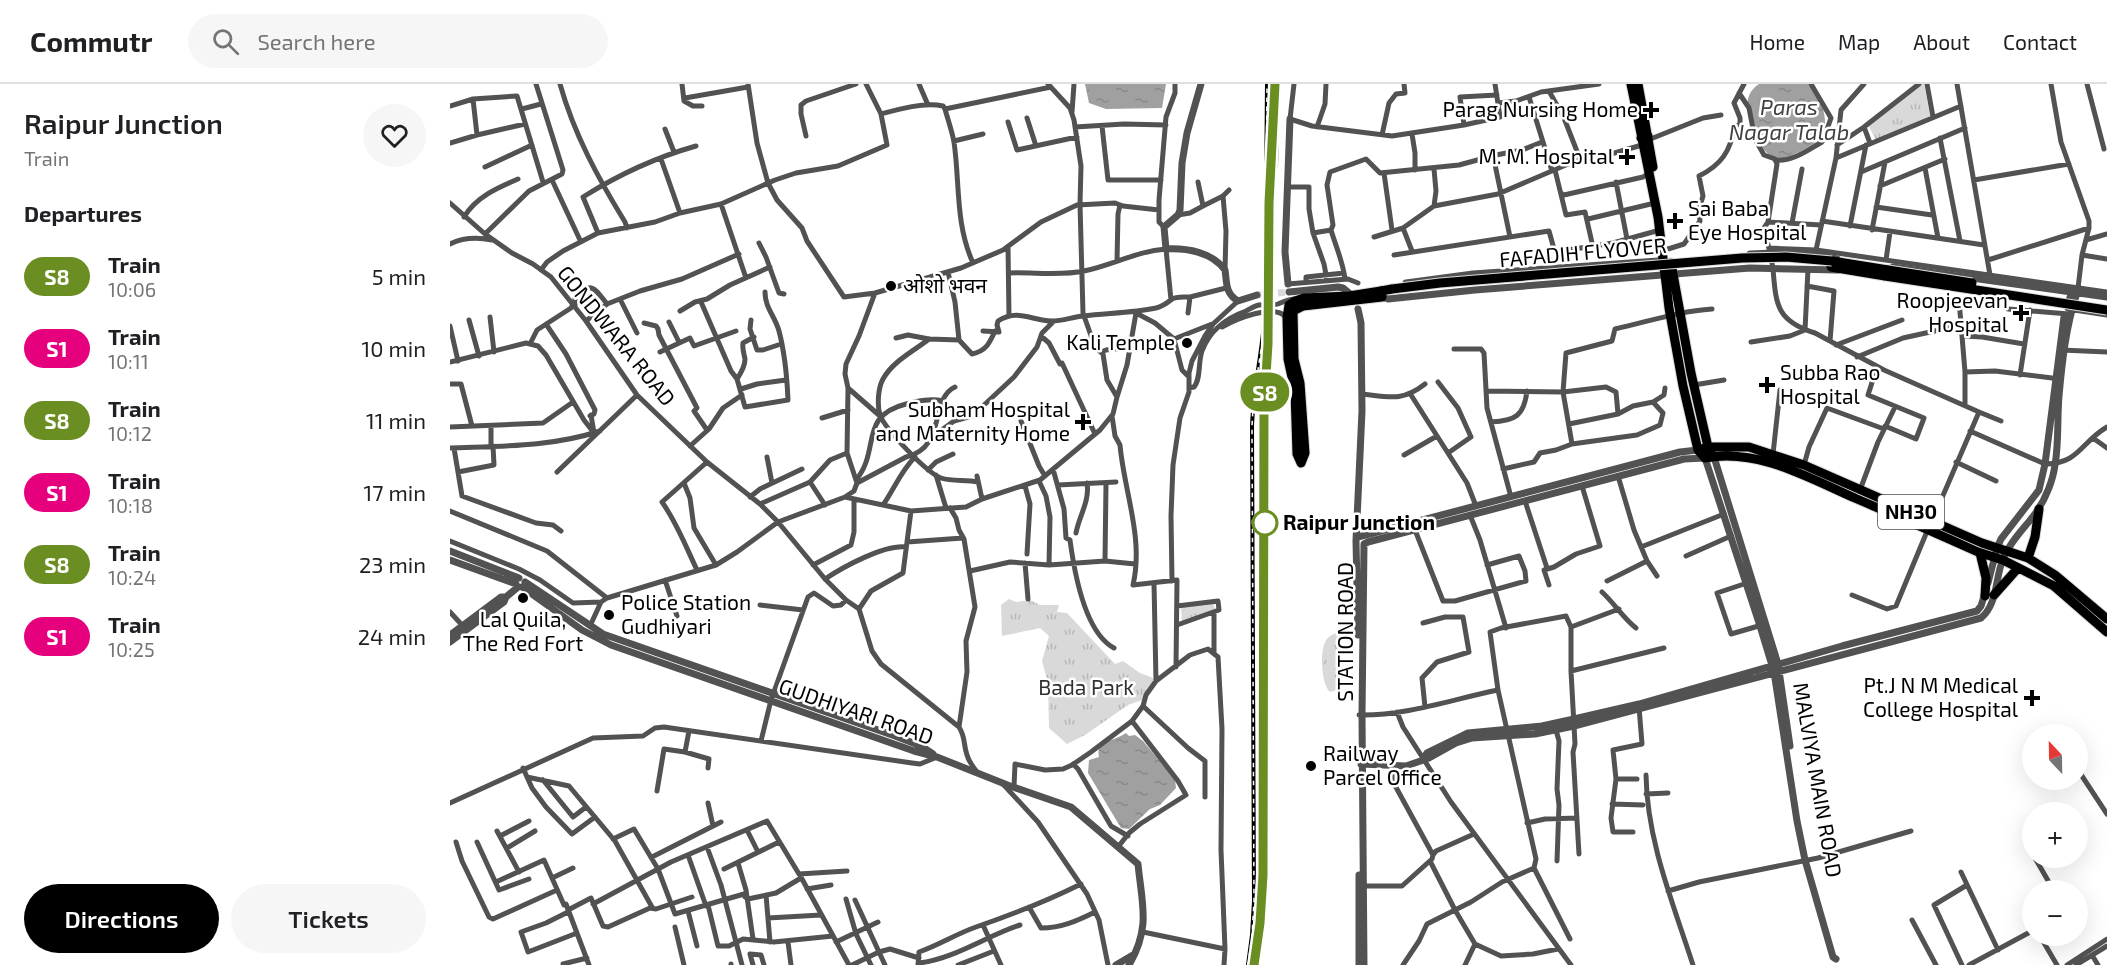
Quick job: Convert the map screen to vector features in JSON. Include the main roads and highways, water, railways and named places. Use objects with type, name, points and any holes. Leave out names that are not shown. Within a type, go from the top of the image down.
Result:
[{"type":"main road","points":[[1631,84],[1668,249],[1667,260]]},
{"type":"main road","points":[[1638,84],[1649,173],[1676,315],[1683,386],[1698,450]]},
{"type":"main road","name":"FAFADIH FLYOVER","points":[[1382,294],[1452,282],[1742,258],[1786,257],[1862,268]]},
{"type":"main road","name":"FAFADIH FLYOVER","points":[[1831,264],[1843,269],[1862,268]]},
{"type":"main road","points":[[1862,268],[1886,269],[2107,303]]},
{"type":"main road","points":[[1886,269],[2107,310]]},
{"type":"main road","points":[[1382,294],[1304,306],[1293,311],[1294,359],[1300,383],[1305,453],[1301,463],[1297,454],[1295,391],[1289,364],[1288,309],[1292,303],[1304,298],[1382,294]]},
{"type":"main road","points":[[1676,315],[1709,457]]},
{"type":"main road","name":"NH30","points":[[1698,450],[1708,447],[1739,446],[1773,454],[1804,465],[1998,556],[2054,586],[2107,632]]},
{"type":"main road","name":"MALVIYA MAIN ROAD","points":[[1698,450],[1709,457]]},
{"type":"main road","name":"NH30","points":[[1709,457],[1747,457],[1782,466],[1930,525],[1980,553],[1998,556],[2007,551],[2028,558],[2055,575],[2107,620]]},
{"type":"main road","points":[[2028,558],[2035,537],[2039,509]]},
{"type":"main road","points":[[1980,553],[1989,595],[2018,568]]},
{"type":"water","points":[[1085,84],[1166,84],[1162,108],[1106,109],[1089,103]]},
{"type":"water","name":"Paras Nagar Talab","points":[[1759,84],[1808,84],[1817,96],[1824,112],[1825,127],[1819,142],[1785,159],[1773,157],[1766,152],[1753,130],[1748,113],[1748,99],[1753,89]]},
{"type":"water","points":[[1126,733],[1129,736],[1135,735],[1143,741],[1175,779],[1176,788],[1160,805],[1150,809],[1129,829],[1121,828],[1088,773],[1089,760],[1099,757],[1103,744]]},
{"type":"tunnel","points":[[1257,295],[1289,292]]},
{"type":"railway","points":[[1248,965],[1254,901],[1252,427],[1265,311],[1267,84]]},
{"type":"railway","points":[[1276,166],[1278,84]]},
{"type":"railway","points":[[1262,893],[1266,369]]},
{"type":"train","name":"S8","points":[[1254,965],[1263,875],[1264,406],[1268,344],[1270,167],[1275,84]]},
{"type":"place","name":"Parag Nursing Home","points":[[1651,110]]},
{"type":"place","name":"M. M. Hospital","points":[[1627,157]]},
{"type":"place","name":"Sai Baba Eye Hospital","points":[[1675,221]]},
{"type":"place","name":"ओशो भवन","points":[[891,286]]},
{"type":"place","name":"Roopjeevan Hospital","points":[[2021,313]]},
{"type":"place","name":"Kali Temple","points":[[1187,343]]},
{"type":"place","name":"Subba Rao Hospital","points":[[1767,385]]},
{"type":"place","name":"Subham Hospital and Maternity Home","points":[[1083,422]]},
{"type":"place","name":"Raipur Junction","points":[[1265,523]]},
{"type":"place","name":"Lal Quila, The Red Fort","points":[[523,598]]},
{"type":"place","name":"Police Station Gudhiyari","points":[[609,615]]},
{"type":"place","name":"Pt.J N M Medical College Hospital","points":[[2032,698]]},
{"type":"place","name":"Railway Parcel Office","points":[[1311,766]]},
{"type":"park label","name":"Bada Park","points":[[1086,688]]}]
